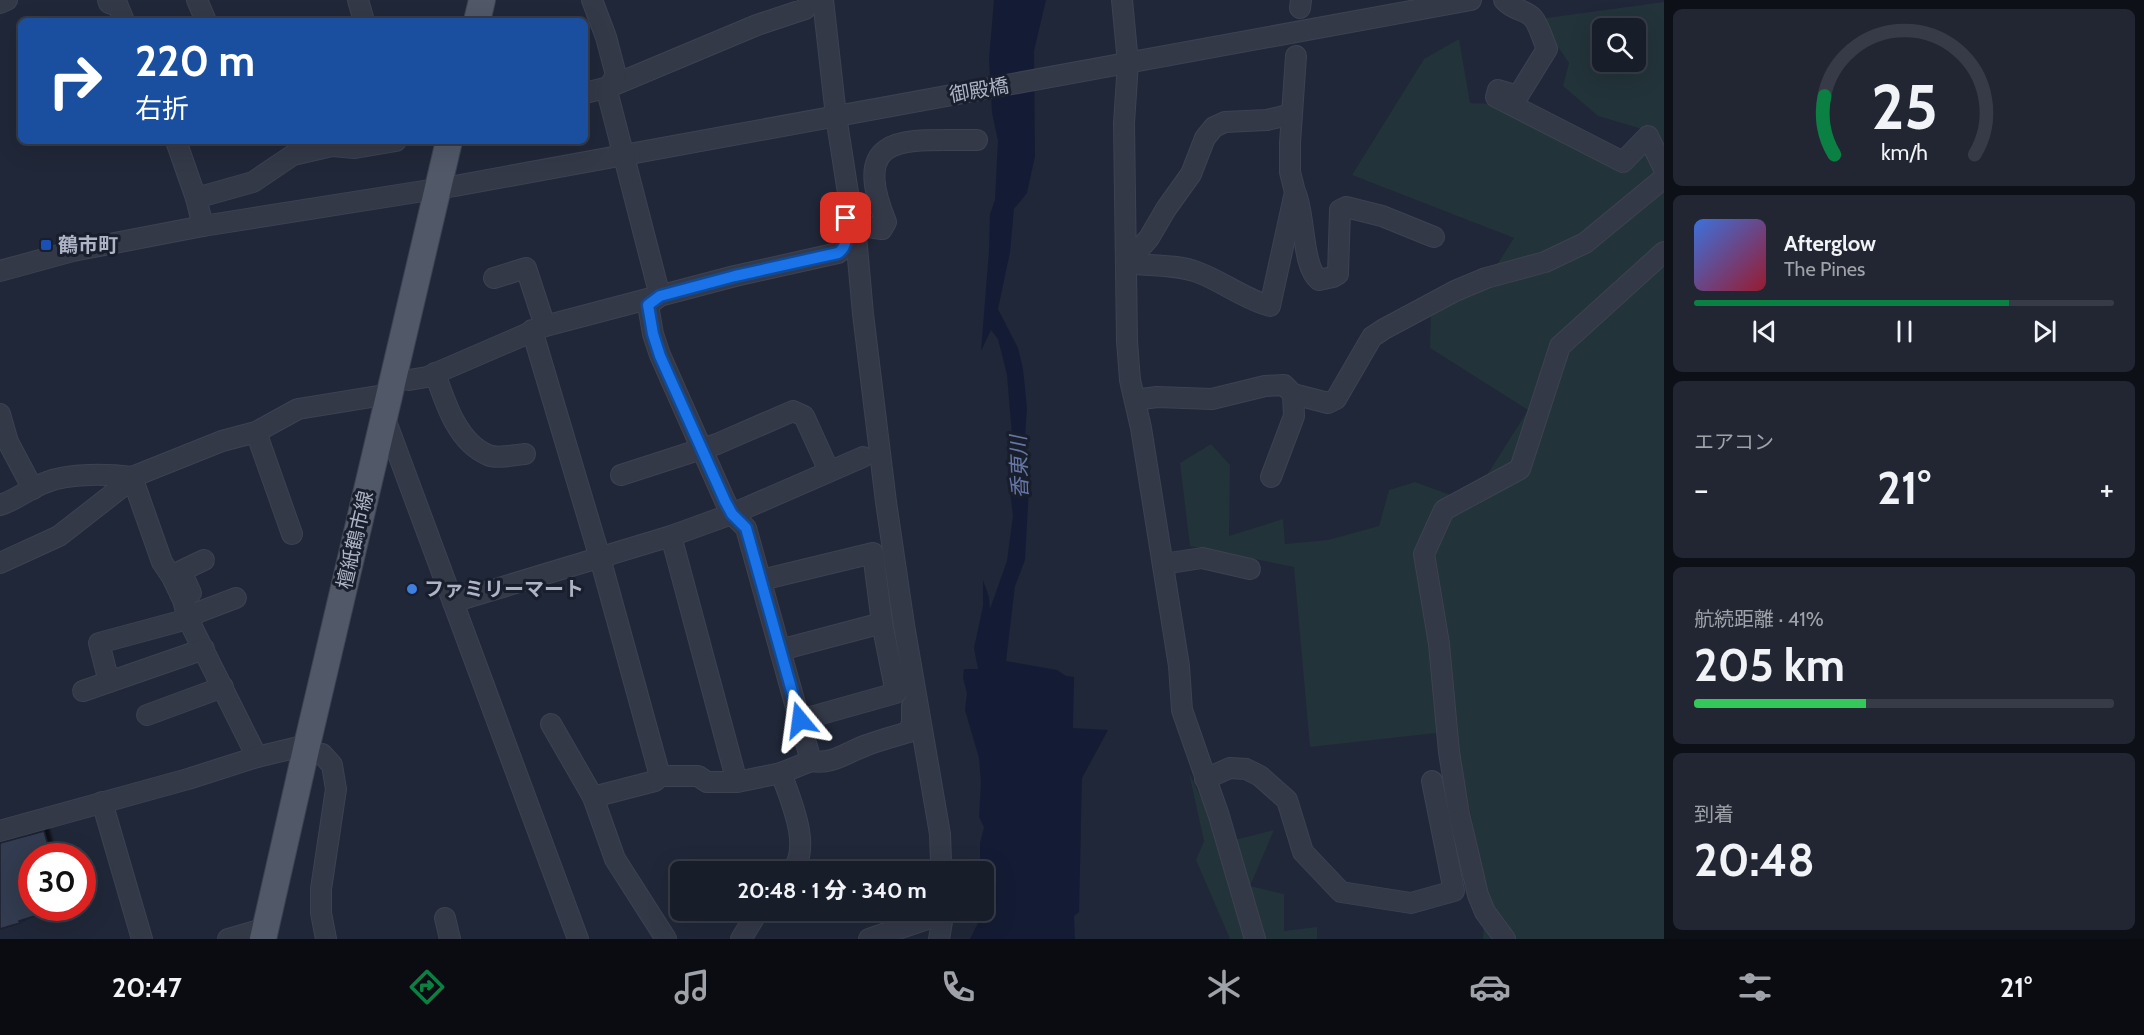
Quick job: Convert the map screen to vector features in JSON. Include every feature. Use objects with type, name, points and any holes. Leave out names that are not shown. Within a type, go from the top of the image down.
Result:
[{"type":"main road","points":[[478,18],[482,0]]},
{"type":"main road","points":[[492,18],[496,0]]},
{"type":"main road","name":"檀紙鶴市線","points":[[447,188],[449,144]]},
{"type":"main road","name":"檀紙鶴市線","points":[[270,935],[394,397],[447,188],[464,144]]},
{"type":"main road","name":"檀紙鶴市線","points":[[314,750],[394,444],[394,397]]},
{"type":"street","points":[[0,3],[7,0]]},
{"type":"street","points":[[197,0],[205,18]]},
{"type":"street","points":[[358,0],[363,18]]},
{"type":"street","points":[[592,0],[606,36],[616,75],[607,91],[660,296]]},
{"type":"street","points":[[588,92],[609,87],[757,26],[805,9],[809,0]]},
{"type":"street","points":[[823,0],[853,219],[886,502],[940,834],[942,861]]},
{"type":"street","points":[[1122,0],[1130,380],[1141,428],[1163,564],[1179,666],[1182,710],[1219,816],[1255,939]]},
{"type":"street","name":"御殿橋","points":[[0,271],[73,251],[203,226],[447,188],[1471,0]]},
{"type":"street","points":[[1504,0],[1511,8],[1533,18],[1547,49],[1518,96],[1498,90],[1496,97],[1623,162],[1648,136],[1664,169]]},
{"type":"street","points":[[1296,56],[1290,172],[1300,202],[1305,248],[1314,276],[1319,280],[1338,274],[1340,210],[1346,207],[1382,216],[1434,237]]},
{"type":"street","points":[[1126,260],[1135,254],[1149,238],[1191,174],[1205,138],[1214,127],[1225,122],[1267,120],[1292,114]]},
{"type":"street","points":[[0,505],[16,500],[48,481],[85,476],[132,477],[222,441],[256,432],[298,409],[394,397],[435,373],[538,328],[735,276],[838,253],[846,244],[846,218],[882,230],[886,222],[878,203],[873,174],[876,161],[886,149],[904,142],[977,140]]},
{"type":"street","points":[[177,144],[203,226]]},
{"type":"street","points":[[196,198],[254,182],[293,155],[332,146],[356,148],[379,144]]},
{"type":"street","points":[[1135,400],[1157,397],[1212,399],[1265,386],[1284,385],[1293,394],[1328,403],[1336,399],[1372,337],[1455,291],[1486,278],[1545,262],[1585,243],[1664,178]]},
{"type":"street","points":[[1126,260],[1195,271],[1256,302],[1270,306],[1295,192]]},
{"type":"street","points":[[1505,939],[1485,912],[1478,895],[1459,814],[1449,752],[1439,644],[1424,554],[1444,510],[1520,469],[1560,346],[1664,252]]},
{"type":"street","points":[[494,278],[526,268],[538,328],[660,776]]},
{"type":"street","points":[[660,296],[648,305],[660,356],[732,514],[746,528],[812,761]]},
{"type":"street","points":[[435,373],[457,425],[469,443],[489,456],[525,454]]},
{"type":"street","points":[[1271,477],[1294,417],[1293,394]]},
{"type":"street","points":[[394,397],[394,444],[578,939]]},
{"type":"street","points":[[621,475],[717,444],[793,411],[804,416],[829,471]]},
{"type":"street","points":[[0,414],[4,444],[33,489]]},
{"type":"street","points":[[256,432],[292,534]]},
{"type":"street","points":[[453,602],[671,536],[732,514],[863,457]]},
{"type":"street","points":[[0,563],[58,536],[132,477]]},
{"type":"street","points":[[132,477],[162,562],[194,616]]},
{"type":"street","points":[[671,536],[737,783]]},
{"type":"street","points":[[761,580],[873,553],[882,623],[896,693],[800,720]]},
{"type":"street","points":[[1163,564],[1202,558],[1250,569]]},
{"type":"street","points":[[204,560],[182,571],[194,616],[204,649],[257,757]]},
{"type":"street","points":[[109,682],[99,643],[194,616],[236,598]]},
{"type":"street","points":[[780,650],[882,623]]},
{"type":"street","points":[[83,692],[204,649]]},
{"type":"street","points":[[147,715],[223,687]]},
{"type":"street","points":[[592,797],[655,781],[660,776],[698,776],[707,782],[737,783],[782,773],[812,761],[823,763],[831,761],[862,746],[909,732],[912,723],[912,704],[917,698]]},
{"type":"street","points":[[551,724],[592,797],[615,859],[666,939]]},
{"type":"street","points":[[0,831],[188,779],[257,757],[314,750],[332,765],[336,789],[321,889],[321,913],[326,939]]},
{"type":"street","points":[[1205,780],[1230,768],[1246,769],[1260,776],[1287,800],[1303,852],[1341,892],[1411,903],[1454,891],[1432,781]]},
{"type":"street","points":[[782,773],[799,827],[797,861]]},
{"type":"street","points":[[102,802],[142,939]]},
{"type":"street","points":[[445,918],[450,939]]},
{"type":"street","points":[[741,939],[752,921]]},
{"type":"street","points":[[869,939],[921,921]]},
{"type":"street","points":[[939,939],[942,921]]},
{"type":"street","points":[[228,939],[270,935]]},
{"type":"shaded area","points":[[1664,2],[1664,939],[1483,939],[1485,885],[1454,731],[1310,747],[1294,567],[1190,546],[1180,463],[1211,444],[1230,465],[1229,536],[1283,519],[1285,544],[1328,540],[1379,526],[1389,490],[1415,482],[1470,502],[1528,410],[1430,348],[1431,311],[1486,282],[1514,238],[1352,175],[1424,59],[1459,39],[1470,103],[1498,104],[1622,166],[1645,130],[1598,116],[1563,86],[1569,63],[1539,19]]},
{"type":"shaded area","points":[[1189,773],[1223,843],[1274,830],[1250,886],[1284,894],[1284,931],[1317,927],[1317,939],[1230,939],[1196,860],[1204,841]]},
{"type":"water","name":"香東川","points":[[994,0],[1046,0],[1034,51],[1035,156],[1027,193],[1014,209],[1010,252],[998,309],[1018,348],[1023,369],[1027,408],[1024,452],[1030,469],[1025,560],[1015,586],[1006,661],[1057,670],[1066,676],[1074,677],[1073,728],[1108,730],[1082,778],[1079,912],[1074,916],[1075,939],[970,939],[979,921],[994,921],[994,861],[980,861],[980,843],[984,827],[979,817],[981,782],[979,758],[965,710],[967,693],[963,678],[964,669],[978,669],[974,648],[983,606],[983,580],[989,597],[990,609],[1007,561],[1013,516],[1008,476],[1013,447],[1007,375],[998,339],[991,330],[981,351],[990,214],[995,200],[998,141],[992,113],[989,59]]},
{"type":"building","points":[[44,831],[47,843],[18,843],[18,921],[20,923],[0,929],[0,843]]},
{"type":"place","name":"鶴市町","points":[[46,245]]},
{"type":"place","name":"ファミリーマート","points":[[412,589]]},
{"type":"route","points":[[800,720],[746,528],[732,514],[725,501],[660,356],[648,305],[660,296],[735,276],[838,253],[846,244],[846,218]]}]
